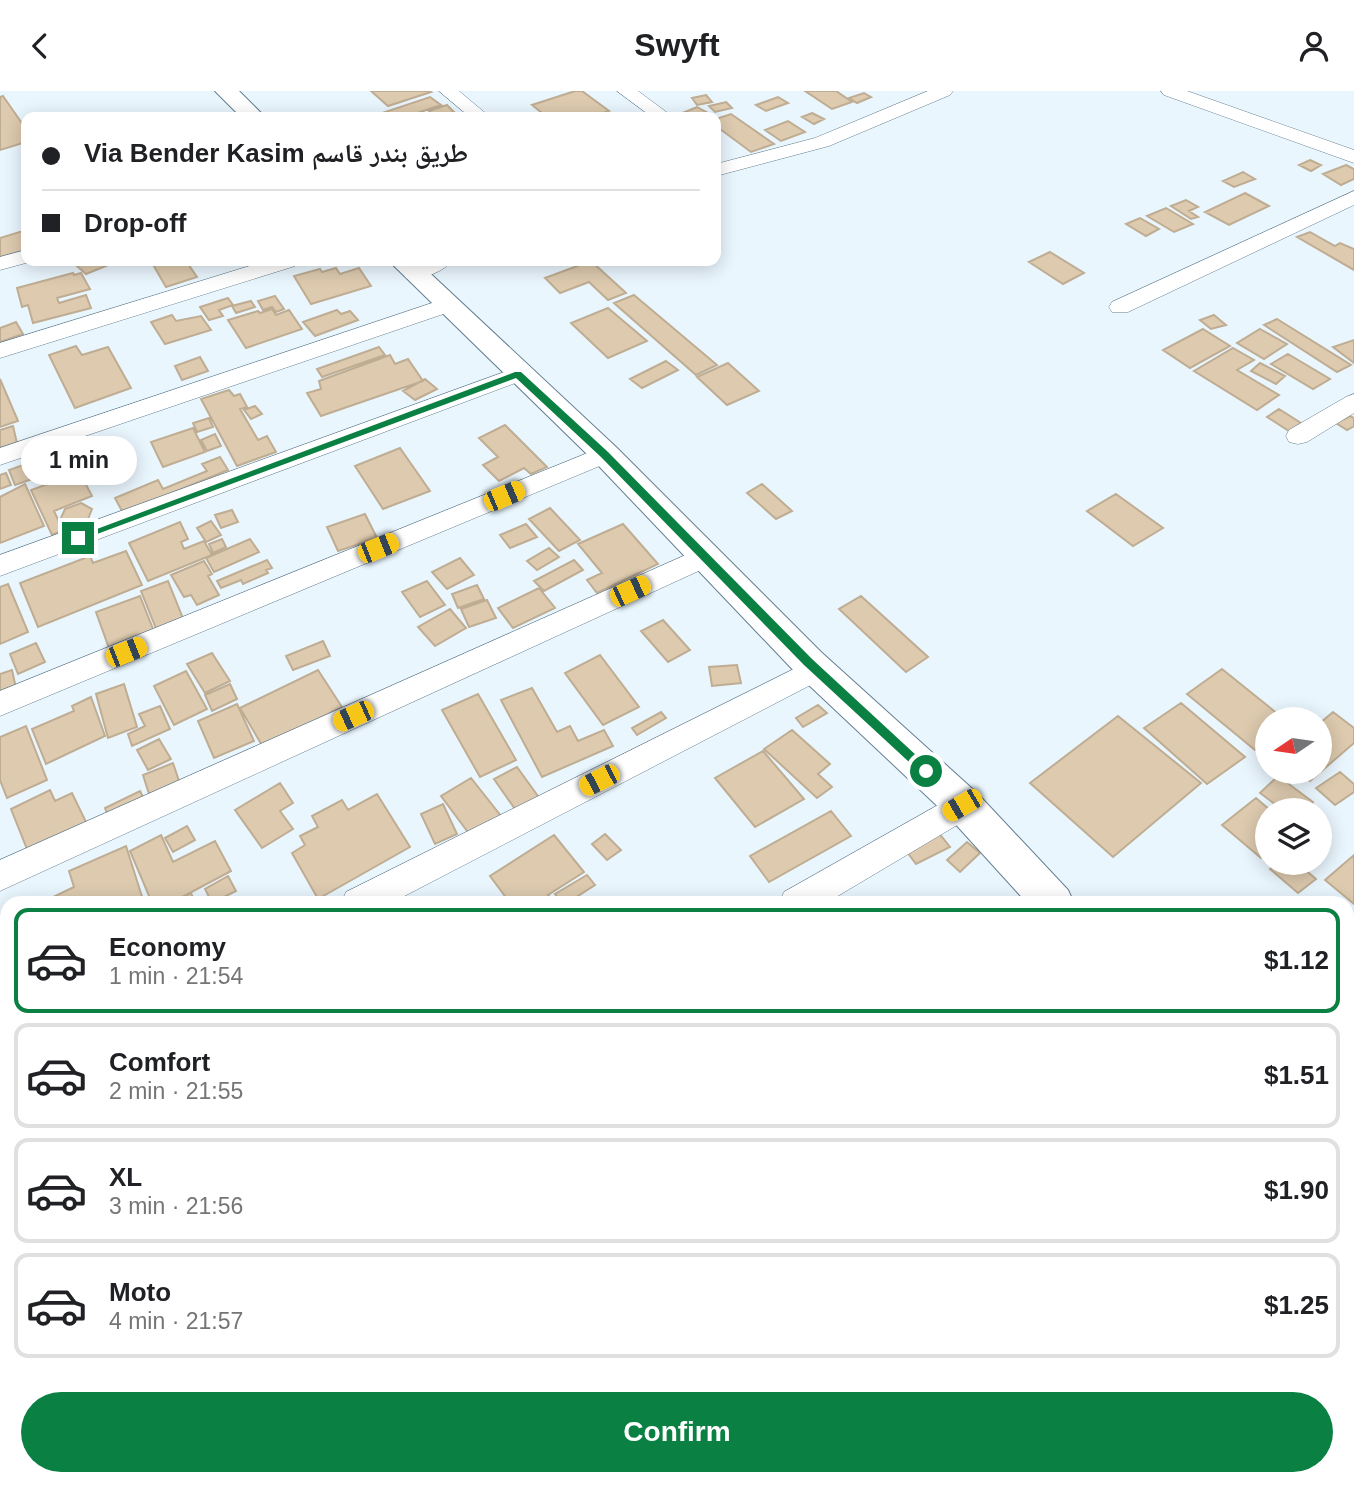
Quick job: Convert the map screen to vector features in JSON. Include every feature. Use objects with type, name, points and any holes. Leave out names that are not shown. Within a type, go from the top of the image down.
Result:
[{"type":"street","points":[[226,91],[249,112]]},
{"type":"street","points":[[448,91],[475,112]]},
{"type":"street","points":[[626,91],[657,112]]},
{"type":"street","points":[[1170,91],[1354,157]]},
{"type":"street","points":[[721,169],[822,142],[933,93]]},
{"type":"street","points":[[721,156],[736,166]]},
{"type":"street","points":[[1120,307],[1354,197]]},
{"type":"street","points":[[0,264],[21,258]]},
{"type":"street","points":[[0,351],[271,266]]},
{"type":"street","points":[[420,266],[447,305],[605,454],[816,669],[962,805],[1046,896]]},
{"type":"street","points":[[0,457],[447,305]]},
{"type":"street","points":[[0,566],[518,374]]},
{"type":"street","points":[[1298,436],[1354,402]]},
{"type":"street","points":[[0,704],[605,454]]},
{"type":"street","points":[[0,876],[706,556]]},
{"type":"street","points":[[372,896],[816,669]]},
{"type":"street","points":[[808,896],[962,805]]},
{"type":"building","points":[[371,91],[429,91],[431,92],[388,106]]},
{"type":"building","points":[[582,91],[609,111],[541,112],[532,105]]},
{"type":"building","points":[[805,91],[836,91],[852,102],[832,109]]},
{"type":"building","points":[[864,93],[871,97],[857,103],[849,98]]},
{"type":"building","points":[[706,95],[712,102],[697,105],[692,98]]},
{"type":"building","points":[[3,96],[21,122],[21,144],[0,150],[0,97]]},
{"type":"building","points":[[430,97],[441,105],[421,112],[385,112]]},
{"type":"building","points":[[778,97],[788,103],[766,111],[756,105]]},
{"type":"building","points":[[726,102],[732,108],[715,112],[709,106]]},
{"type":"building","points":[[447,105],[454,112],[430,112]]},
{"type":"building","points":[[697,107],[706,112],[685,112]]},
{"type":"building","points":[[812,113],[824,119],[814,124],[802,117]]},
{"type":"building","points":[[731,114],[774,144],[751,152],[721,130],[721,117]]},
{"type":"building","points":[[788,121],[805,132],[781,141],[765,130]]},
{"type":"building","points":[[1310,160],[1321,165],[1311,171],[1299,165]]},
{"type":"building","points":[[1346,165],[1354,169],[1354,179],[1341,185],[1323,174]]},
{"type":"building","points":[[1243,172],[1255,179],[1234,187],[1223,181]]},
{"type":"building","points":[[1245,193],[1269,206],[1229,225],[1205,212]]},
{"type":"building","points":[[1186,200],[1198,207],[1189,211],[1198,217],[1191,219],[1171,206]]},
{"type":"building","points":[[1166,208],[1193,224],[1174,232],[1147,216]]},
{"type":"building","points":[[1140,218],[1159,229],[1146,236],[1126,224]]},
{"type":"building","points":[[21,232],[21,252],[0,259],[0,238]]},
{"type":"building","points":[[1310,232],[1335,246],[1340,243],[1354,249],[1354,270],[1297,237]]},
{"type":"building","points":[[1050,252],[1084,273],[1063,284],[1029,262]]},
{"type":"building","points":[[77,266],[106,266],[86,274]]},
{"type":"building","points":[[154,266],[189,266],[197,277],[166,287]]},
{"type":"building","points":[[577,266],[596,266],[626,293],[608,300],[589,282],[560,293],[545,278]]},
{"type":"building","points":[[336,268],[340,274],[359,268],[371,286],[311,304],[294,276]]},
{"type":"building","points":[[81,273],[90,289],[57,298],[59,303],[86,295],[91,308],[33,323],[28,305],[22,307],[17,288]]},
{"type":"building","points":[[634,295],[717,365],[696,375],[614,303]]},
{"type":"building","points":[[275,296],[284,309],[276,312],[272,307],[263,310],[258,301]]},
{"type":"building","points":[[228,298],[233,305],[219,310],[223,316],[209,320],[200,307]]},
{"type":"building","points":[[251,301],[255,307],[236,313],[232,306]]},
{"type":"building","points":[[608,308],[647,341],[608,358],[571,323]]},
{"type":"building","points":[[272,309],[276,315],[289,310],[302,329],[246,348],[228,320]]},
{"type":"building","points":[[337,310],[341,314],[350,311],[358,320],[315,336],[303,322]]},
{"type":"building","points":[[172,315],[176,321],[201,316],[211,330],[165,344],[151,322]]},
{"type":"building","points":[[1214,315],[1226,325],[1211,329],[1200,320]]},
{"type":"building","points":[[1277,319],[1351,365],[1337,372],[1264,325]]},
{"type":"building","points":[[16,322],[23,334],[0,342],[0,328]]},
{"type":"building","points":[[1203,329],[1230,346],[1190,368],[1163,350]]},
{"type":"building","points":[[1260,329],[1287,344],[1264,359],[1237,343]]},
{"type":"building","points":[[1354,340],[1354,363],[1333,347]]},
{"type":"building","points":[[76,346],[82,355],[108,347],[131,388],[75,408],[49,355]]},
{"type":"building","points":[[379,347],[385,355],[322,377],[317,369]]},
{"type":"building","points":[[1233,348],[1254,360],[1237,370],[1279,395],[1257,410],[1194,371]]},
{"type":"building","points":[[1288,354],[1330,379],[1313,389],[1271,364]]},
{"type":"building","points":[[390,355],[395,364],[408,359],[423,381],[321,416],[307,393],[321,389],[319,381]]},
{"type":"building","points":[[200,357],[208,371],[182,380],[175,366]]},
{"type":"building","points":[[666,361],[678,370],[642,388],[630,379]]},
{"type":"building","points":[[728,363],[759,391],[727,405],[697,377]]},
{"type":"building","points":[[1260,363],[1285,376],[1276,384],[1251,371]]},
{"type":"building","points":[[0,379],[18,421],[0,427]]},
{"type":"building","points":[[425,379],[437,389],[415,400],[403,391]]},
{"type":"building","points":[[229,390],[234,396],[240,394],[247,407],[240,409],[258,440],[267,436],[276,452],[237,466],[201,399]]},
{"type":"building","points":[[255,406],[262,414],[251,419],[244,410]]},
{"type":"building","points":[[1279,409],[1301,423],[1289,431],[1267,417]]},
{"type":"building","points":[[1350,416],[1354,418],[1354,426],[1347,430],[1336,423]]},
{"type":"building","points":[[209,418],[213,427],[197,432],[193,423]]},
{"type":"building","points":[[505,425],[547,467],[531,474],[524,468],[499,481],[483,465],[498,457],[479,438]]},
{"type":"building","points":[[13,426],[17,443],[0,448],[0,430]]},
{"type":"building","points":[[193,428],[205,452],[163,467],[151,442]]},
{"type":"building","points":[[215,434],[221,446],[207,451],[201,440]]},
{"type":"building","points":[[400,448],[430,491],[383,509],[355,466]]},
{"type":"building","points":[[79,454],[88,470],[80,473],[92,496],[54,511],[63,530],[52,535],[31,490],[48,484],[45,478],[55,474],[50,465]]},
{"type":"building","points":[[220,457],[228,470],[123,513],[115,498],[158,480],[163,489],[207,471],[202,464]]},
{"type":"building","points":[[40,459],[47,474],[15,485],[9,470]]},
{"type":"building","points":[[6,473],[11,485],[0,489],[0,475]]},
{"type":"building","points":[[25,484],[44,526],[0,543],[0,497]]},
{"type":"building","points":[[762,484],[792,511],[776,519],[747,493]]},
{"type":"building","points":[[1116,494],[1163,528],[1133,546],[1087,511]]},
{"type":"building","points":[[81,503],[92,509],[88,519],[72,525],[60,520],[65,509]]},
{"type":"building","points":[[550,508],[580,540],[559,551],[529,519]]},
{"type":"building","points":[[232,510],[238,522],[221,528],[215,515]]},
{"type":"building","points":[[365,514],[377,538],[338,551],[327,527]]},
{"type":"building","points":[[211,521],[221,535],[206,542],[197,528]]},
{"type":"building","points":[[180,522],[188,539],[181,542],[184,549],[204,541],[212,555],[148,581],[129,543]]},
{"type":"building","points":[[526,524],[537,537],[510,548],[500,535]]},
{"type":"building","points":[[623,524],[658,564],[597,593],[587,580],[602,573],[578,544]]},
{"type":"building","points":[[222,539],[226,547],[213,553],[209,544]]},
{"type":"building","points":[[250,539],[259,552],[214,572],[206,558]]},
{"type":"building","points":[[549,548],[559,557],[537,570],[527,561]]},
{"type":"building","points":[[126,551],[142,585],[38,627],[20,583],[90,556],[93,563]]},
{"type":"building","points":[[460,558],[474,575],[447,589],[432,572]]},
{"type":"building","points":[[267,560],[272,568],[266,570],[268,573],[243,584],[241,580],[221,588],[217,581]]},
{"type":"building","points":[[574,560],[583,570],[544,591],[534,581]]},
{"type":"building","points":[[204,561],[212,574],[208,576],[219,595],[197,605],[191,595],[184,597],[171,575]]},
{"type":"building","points":[[168,581],[184,621],[157,631],[141,591]]},
{"type":"building","points":[[427,581],[445,605],[420,617],[402,592]]},
{"type":"building","points":[[8,584],[28,632],[0,644],[0,587]]},
{"type":"building","points":[[477,585],[484,599],[458,608],[452,594]]},
{"type":"building","points":[[539,588],[555,608],[513,628],[498,608]]},
{"type":"building","points":[[140,596],[155,634],[110,651],[96,612]]},
{"type":"building","points":[[861,596],[928,657],[906,672],[839,609]]},
{"type":"building","points":[[487,600],[496,618],[469,627],[461,609]]},
{"type":"building","points":[[450,609],[466,628],[435,646],[418,627]]},
{"type":"building","points":[[663,620],[690,650],[668,662],[641,631]]},
{"type":"building","points":[[323,641],[330,656],[293,670],[286,656]]},
{"type":"building","points":[[36,643],[45,662],[18,674],[10,654]]},
{"type":"building","points":[[212,653],[230,681],[205,693],[187,664]]},
{"type":"building","points":[[600,655],[639,707],[603,725],[565,673]]},
{"type":"building","points":[[737,665],[741,683],[712,686],[709,667]]},
{"type":"building","points":[[1222,669],[1269,707],[1255,707],[1255,750],[1187,694]]},
{"type":"building","points":[[12,670],[18,697],[0,703],[0,674]]},
{"type":"building","points":[[318,670],[342,707],[263,747],[240,708]]},
{"type":"building","points":[[186,671],[207,709],[174,725],[154,686]]},
{"type":"building","points":[[124,684],[137,727],[108,738],[96,694]]},
{"type":"building","points":[[230,684],[237,699],[212,711],[205,695]]},
{"type":"building","points":[[532,688],[557,732],[570,726],[578,741],[604,730],[613,746],[542,777],[501,700]]},
{"type":"building","points":[[478,694],[516,760],[480,777],[442,710]]},
{"type":"building","points":[[91,697],[105,736],[46,764],[32,729],[74,711],[72,706]]},
{"type":"building","points":[[1181,703],[1245,757],[1207,784],[1144,728]]},
{"type":"building","points":[[237,704],[254,741],[214,758],[198,721]]},
{"type":"building","points":[[818,705],[827,713],[803,727],[796,718]]},
{"type":"building","points":[[160,706],[170,729],[132,746],[128,734],[145,726],[139,714]]},
{"type":"building","points":[[661,712],[666,718],[637,735],[632,728]]},
{"type":"building","points":[[1332,713],[1354,728],[1354,743],[1332,762]]},
{"type":"building","points":[[1118,716],[1201,783],[1113,857],[1030,783]]},
{"type":"building","points":[[26,726],[47,780],[7,798],[0,780],[0,737]]},
{"type":"building","points":[[792,730],[830,764],[818,774],[832,787],[817,798],[764,749]]},
{"type":"building","points":[[159,739],[171,759],[148,770],[137,750]]},
{"type":"building","points":[[763,751],[804,799],[755,827],[715,778]]},
{"type":"building","points":[[173,763],[180,784],[150,797],[143,775]]},
{"type":"building","points":[[517,767],[540,799],[517,812],[494,779]]},
{"type":"building","points":[[1340,772],[1354,784],[1354,792],[1335,805],[1332,798],[1327,798],[1316,788],[1322,784],[1332,784],[1332,777]]},
{"type":"building","points":[[471,778],[501,816],[470,835],[441,796]]},
{"type":"building","points":[[280,783],[293,803],[280,811],[293,829],[262,848],[235,810]]},
{"type":"building","points":[[1270,784],[1289,784],[1308,798],[1267,798],[1260,793]]},
{"type":"building","points":[[50,790],[55,801],[72,793],[87,824],[29,854],[11,809]]},
{"type":"building","points":[[140,791],[146,803],[110,821],[105,808]]},
{"type":"building","points":[[377,794],[410,847],[323,896],[316,896],[292,853],[305,845],[300,836],[318,827],[312,816],[342,800],[348,810]]},
{"type":"building","points":[[1255,799],[1255,853],[1222,825]]},
{"type":"building","points":[[443,804],[457,834],[435,844],[421,814]]},
{"type":"building","points":[[831,811],[851,836],[769,882],[750,856]]},
{"type":"building","points":[[187,826],[195,840],[173,852],[165,838]]},
{"type":"building","points":[[934,827],[950,847],[916,864],[901,844]]},
{"type":"building","points":[[605,834],[621,850],[607,860],[592,844]]},
{"type":"building","points":[[161,835],[173,862],[215,841],[231,871],[184,896],[149,896],[130,851]]},
{"type":"building","points":[[554,835],[584,872],[549,896],[505,896],[490,876]]},
{"type":"building","points":[[967,842],[980,853],[960,872],[947,860]]},
{"type":"building","points":[[126,846],[142,896],[55,896],[74,887],[69,871]]},
{"type":"building","points":[[1354,855],[1354,896],[1344,896],[1325,880]]},
{"type":"building","points":[[587,875],[595,885],[578,896],[555,894]]},
{"type":"building","points":[[1277,875],[1311,875],[1316,879],[1298,893]]},
{"type":"building","points":[[228,876],[236,891],[226,896],[208,896],[205,889]]},
{"type":"route","points":[[78,538],[518,374],[605,454],[808,662],[926,771]]}]
